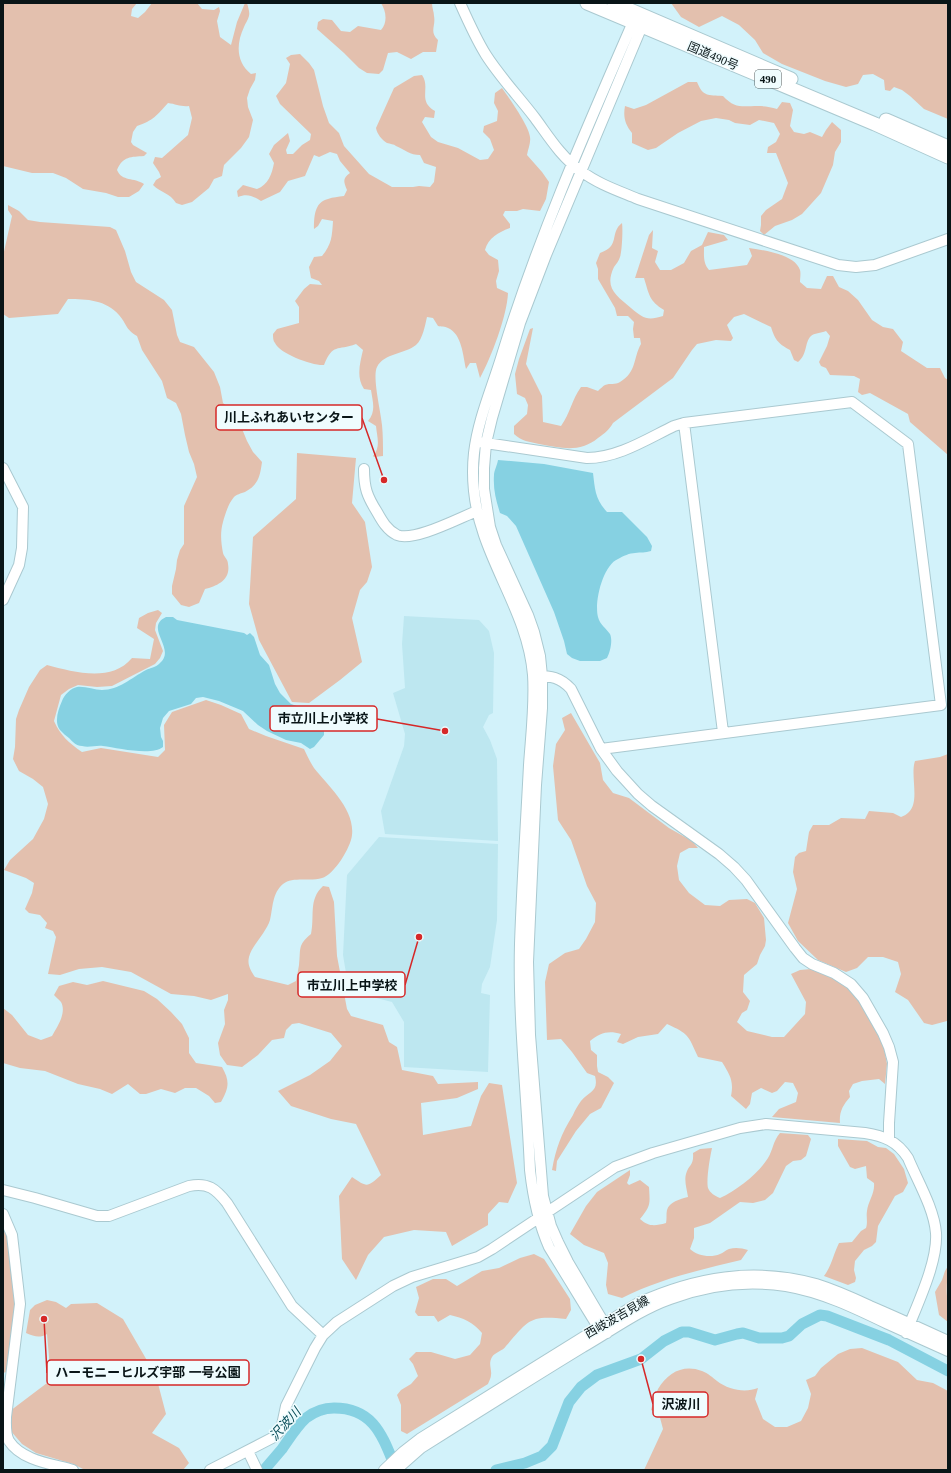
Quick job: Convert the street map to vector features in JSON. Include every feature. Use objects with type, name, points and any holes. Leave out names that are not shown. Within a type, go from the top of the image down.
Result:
[{"type":"highway","name":"国道490号","points":[[587,3],[639,21],[948,147]]},
{"type":"highway","name":"国道490号","points":[[614,3],[639,21],[948,157]]},
{"type":"street","points":[[460,3],[475,36],[486,55],[548,138],[573,165],[598,181],[638,200],[838,265],[856,267],[875,265],[948,239]]},
{"type":"street","points":[[607,1333],[549,1247],[543,1215],[530,1035],[528,962],[537,676],[540,656],[528,615],[496,545],[490,527],[484,489],[484,468],[481,442],[482,416],[513,318],[538,248],[573,165],[639,21]]},
{"type":"street","points":[[537,676],[517,610],[484,535],[477,511],[473,487],[474,455],[492,418],[520,323],[546,254],[581,171],[639,21]]},
{"type":"street","points":[[481,442],[587,458],[597,458],[611,455],[674,426],[684,423],[852,402],[908,444],[941,705],[723,732],[601,749]]},
{"type":"street","points":[[684,423],[723,732]]},
{"type":"street","points":[[3,468],[23,507],[22,548],[19,564],[3,600]]},
{"type":"street","points":[[364,469],[366,494],[384,524],[397,535],[404,537],[416,535],[477,511]]},
{"type":"street","points":[[537,676],[558,678],[565,682],[571,689],[601,749],[616,772],[652,806],[719,854],[734,867],[746,880],[803,958],[812,964],[834,973],[851,984],[864,998],[886,1040],[893,1062],[889,1139]]},
{"type":"street","points":[[210,1470],[274,1437],[279,1432],[286,1406],[315,1348],[323,1335],[337,1322],[393,1286],[412,1277],[478,1257],[615,1167],[654,1153],[740,1128],[766,1124],[865,1133],[879,1135],[889,1139],[903,1150],[930,1208],[936,1233],[933,1259],[908,1328]]},
{"type":"street","points":[[3,1190],[97,1216],[109,1216],[189,1186],[197,1184],[208,1186],[218,1192],[227,1204],[292,1306],[323,1335]]},
{"type":"street","points":[[3,1214],[12,1235],[20,1304],[6,1417],[6,1432],[9,1440],[15,1448],[25,1454],[39,1460],[73,1470]]},
{"type":"street","name":"西岐波吉見線","points":[[396,1470],[405,1456],[421,1438],[601,1325],[638,1303],[665,1291],[705,1280],[742,1276],[781,1278],[817,1285],[848,1296],[948,1351]]},
{"type":"street","name":"西岐波吉見線","points":[[384,1470],[641,1313],[669,1299],[698,1290],[724,1285],[748,1284],[785,1286],[820,1294],[908,1328],[948,1341]]},
{"type":"street","points":[[248,1451],[257,1469]]},
{"type":"shaded area","points":[[3,3],[137,3],[132,9],[131,16],[138,18],[152,3],[197,3],[202,9],[214,10],[219,7],[220,11],[217,21],[220,37],[231,45],[237,22],[245,3],[247,3],[249,16],[241,33],[239,52],[242,64],[246,69],[251,74],[256,73],[255,80],[247,98],[248,107],[253,120],[249,137],[241,148],[224,165],[222,176],[214,179],[209,188],[192,202],[182,205],[176,203],[171,197],[153,185],[156,180],[161,177],[153,163],[155,157],[162,158],[188,135],[192,118],[189,106],[168,103],[154,117],[137,126],[133,132],[131,142],[133,145],[147,153],[144,156],[128,158],[119,165],[117,170],[119,174],[125,178],[144,184],[139,191],[129,197],[118,197],[106,193],[83,189],[66,178],[53,173],[32,173],[3,166]]},
{"type":"shaded area","points":[[381,3],[432,3],[434,20],[433,32],[438,40],[436,52],[423,52],[411,59],[397,52],[388,53],[383,70],[379,74],[367,73],[359,68],[317,29],[318,22],[323,19],[332,20],[341,31],[350,32],[358,26],[381,30],[385,24],[386,16]]},
{"type":"shaded area","points":[[671,3],[948,3],[948,119],[924,109],[902,90],[894,87],[890,91],[885,90],[884,80],[873,74],[863,75],[858,84],[846,87],[825,81],[782,64],[763,53],[755,40],[739,25],[722,16],[699,27],[681,17]]},
{"type":"shaded area","points":[[300,54],[314,70],[329,123],[339,133],[344,146],[369,174],[392,187],[430,187],[434,182],[436,167],[424,163],[420,155],[410,153],[387,143],[380,137],[376,128],[394,88],[414,76],[422,75],[425,85],[425,99],[430,107],[435,111],[434,118],[425,117],[422,122],[431,137],[438,142],[458,148],[480,160],[488,159],[494,150],[490,139],[483,132],[484,126],[497,121],[498,111],[494,103],[495,93],[502,88],[529,132],[530,142],[527,155],[549,182],[546,199],[540,211],[523,209],[517,211],[505,211],[503,215],[510,224],[510,228],[494,236],[486,246],[485,250],[489,255],[498,260],[499,271],[496,281],[497,288],[508,293],[505,313],[498,337],[480,378],[476,363],[470,363],[466,369],[459,340],[453,331],[447,327],[438,326],[433,318],[427,317],[422,336],[416,345],[380,362],[377,367],[376,378],[383,436],[383,456],[373,456],[377,449],[378,438],[376,426],[368,421],[373,410],[371,390],[364,389],[359,375],[363,350],[356,344],[336,349],[330,353],[324,365],[319,365],[312,364],[283,351],[274,342],[273,338],[273,334],[277,329],[299,323],[299,307],[295,301],[304,289],[310,284],[322,285],[319,281],[311,278],[309,267],[314,257],[322,256],[328,248],[332,236],[333,221],[322,219],[318,226],[314,229],[314,220],[317,207],[323,201],[344,196],[347,190],[344,180],[350,173],[340,161],[337,154],[330,152],[319,157],[314,155],[305,176],[288,181],[280,192],[261,201],[250,196],[244,195],[238,197],[237,191],[243,185],[257,189],[267,182],[271,175],[274,163],[269,154],[274,145],[288,133],[290,141],[286,150],[287,154],[293,154],[302,145],[310,140],[311,134],[280,104],[276,96],[286,83],[290,64],[286,58],[291,55]]},
{"type":"shaded area","points":[[688,82],[697,82],[704,93],[723,96],[731,103],[739,106],[763,106],[777,109],[782,102],[790,103],[793,110],[790,126],[794,132],[804,134],[810,132],[822,137],[832,122],[841,130],[841,142],[835,152],[833,165],[821,193],[802,214],[792,220],[775,226],[764,235],[760,231],[761,216],[766,210],[782,199],[788,183],[776,153],[767,153],[768,147],[776,142],[780,134],[774,123],[759,120],[750,125],[716,118],[701,121],[678,133],[656,148],[648,150],[632,143],[632,133],[624,117],[625,106],[634,109],[646,105]]},
{"type":"shaded area","points":[[8,205],[19,211],[28,220],[110,227],[116,230],[136,282],[164,300],[172,310],[177,335],[180,342],[194,347],[214,372],[220,387],[223,403],[236,414],[247,441],[253,452],[262,462],[256,483],[245,492],[234,497],[228,506],[222,526],[221,538],[223,553],[228,562],[227,574],[218,584],[205,589],[199,603],[189,607],[181,605],[172,594],[177,560],[180,550],[184,544],[184,506],[197,477],[189,452],[181,414],[176,403],[167,398],[162,381],[142,350],[137,336],[128,329],[122,318],[108,306],[96,301],[68,299],[58,314],[9,318],[3,314],[3,256],[12,216],[8,210]]},
{"type":"shaded area","points":[[622,223],[621,254],[611,274],[611,286],[616,295],[646,318],[663,316],[664,310],[652,300],[644,278],[635,278],[649,235],[653,230],[652,248],[658,251],[655,262],[660,270],[671,270],[684,263],[691,251],[702,245],[708,232],[724,235],[728,240],[704,247],[705,262],[709,270],[747,265],[752,256],[749,248],[778,254],[792,260],[800,270],[800,282],[807,288],[821,289],[827,276],[833,276],[839,287],[848,291],[858,300],[872,320],[883,327],[893,329],[903,342],[901,351],[927,368],[940,368],[945,378],[948,380],[948,455],[910,422],[908,414],[870,393],[862,395],[858,392],[860,379],[854,376],[830,375],[826,368],[821,366],[819,362],[830,336],[826,331],[811,336],[807,342],[803,356],[798,362],[794,360],[790,350],[777,340],[771,327],[744,314],[734,317],[727,325],[733,338],[731,341],[716,340],[697,344],[673,378],[613,423],[607,431],[591,443],[577,448],[563,448],[529,442],[514,434],[514,426],[527,414],[528,405],[525,398],[517,394],[515,374],[530,329],[533,328],[526,364],[542,396],[543,422],[561,426],[567,417],[575,396],[581,387],[587,387],[598,391],[605,385],[620,382],[632,369],[641,344],[640,338],[634,338],[634,322],[628,316],[617,316],[615,308],[598,279],[598,269],[596,263],[600,253],[610,247],[613,243],[616,231]]},
{"type":"shaded area","points":[[297,453],[356,458],[352,503],[365,522],[372,567],[367,582],[360,590],[352,618],[362,662],[309,703],[292,702],[259,640],[249,604],[253,537],[296,499]]},
{"type":"shaded area","points":[[158,610],[162,613],[156,623],[155,630],[163,651],[155,664],[112,686],[97,687],[78,685],[69,689],[61,695],[54,721],[65,738],[82,752],[101,748],[158,757],[165,750],[164,725],[172,712],[206,700],[241,714],[249,729],[304,749],[314,768],[345,807],[352,825],[351,840],[337,866],[327,876],[318,879],[292,880],[283,884],[279,888],[275,896],[270,920],[251,952],[249,957],[249,965],[255,977],[288,985],[296,981],[300,948],[311,934],[315,897],[323,886],[329,887],[334,902],[337,956],[347,1009],[351,1016],[383,1025],[389,1042],[397,1047],[402,1070],[433,1076],[438,1084],[478,1082],[478,1089],[457,1098],[421,1103],[423,1135],[471,1126],[481,1096],[489,1083],[502,1085],[517,1183],[508,1203],[499,1202],[488,1214],[488,1225],[452,1246],[446,1232],[414,1230],[384,1237],[368,1255],[356,1280],[342,1259],[339,1196],[352,1177],[367,1185],[381,1175],[356,1124],[331,1119],[291,1106],[278,1091],[310,1075],[330,1061],[342,1046],[331,1033],[299,1023],[292,1024],[286,1030],[284,1038],[272,1040],[258,1055],[242,1067],[227,1065],[220,1055],[218,1043],[225,1024],[224,1010],[228,1000],[228,994],[211,1000],[194,996],[171,994],[131,972],[102,967],[79,969],[60,975],[48,974],[56,937],[53,931],[45,928],[47,923],[40,915],[29,913],[25,909],[32,893],[34,883],[26,878],[4,870],[10,860],[33,839],[44,819],[48,804],[43,787],[19,771],[13,759],[16,719],[29,687],[40,670],[47,665],[92,674],[114,671],[123,666],[132,658],[150,659],[154,639],[137,628],[139,618]]},
{"type":"shaded area","points":[[404,616],[479,620],[489,631],[494,653],[493,713],[489,715],[483,727],[490,740],[497,759],[498,841],[385,834],[381,811],[404,746],[405,734],[393,693],[405,688],[402,644]]},
{"type":"shaded area","points":[[571,713],[600,763],[603,780],[613,793],[629,798],[669,828],[692,841],[698,848],[689,848],[680,853],[677,866],[679,880],[689,893],[705,905],[720,906],[729,900],[747,899],[755,903],[764,918],[766,940],[765,946],[757,964],[744,975],[743,992],[750,1001],[747,1010],[742,1013],[737,1022],[747,1031],[772,1037],[784,1037],[805,1014],[806,1002],[791,974],[800,970],[811,969],[846,984],[862,1004],[883,1043],[887,1064],[885,1084],[879,1079],[862,1081],[853,1084],[849,1091],[850,1097],[843,1106],[841,1112],[840,1123],[772,1117],[779,1109],[796,1102],[798,1093],[793,1083],[785,1082],[777,1091],[772,1093],[761,1088],[752,1093],[750,1104],[746,1109],[731,1096],[731,1078],[722,1062],[698,1057],[687,1036],[680,1030],[667,1024],[658,1034],[638,1037],[623,1044],[617,1042],[621,1034],[608,1032],[597,1036],[590,1041],[591,1050],[597,1055],[598,1072],[608,1077],[614,1083],[601,1108],[590,1114],[576,1131],[557,1161],[556,1171],[552,1170],[557,1148],[565,1129],[580,1103],[596,1085],[595,1076],[587,1073],[561,1039],[547,1040],[545,982],[549,964],[565,953],[579,949],[595,922],[596,903],[587,886],[571,840],[558,820],[553,766],[556,744],[565,730],[562,718]]},
{"type":"shaded area","points":[[948,754],[948,1019],[947,1021],[932,1025],[924,1023],[908,1000],[895,992],[901,974],[898,962],[883,957],[868,957],[857,968],[846,972],[818,960],[798,941],[788,923],[797,889],[793,872],[795,857],[799,853],[806,851],[809,832],[813,825],[829,825],[841,818],[865,819],[869,811],[893,813],[901,817],[903,816],[909,812],[914,801],[915,761],[940,757]]},
{"type":"shaded area","points":[[379,837],[498,844],[497,920],[490,967],[482,984],[481,993],[490,995],[488,1072],[404,1067],[404,1022],[392,1002],[349,991],[343,955],[347,875]]},
{"type":"shaded area","points":[[103,981],[144,991],[157,999],[171,1012],[182,1024],[189,1038],[189,1053],[196,1063],[222,1067],[228,1084],[226,1093],[221,1102],[215,1103],[209,1096],[196,1088],[185,1088],[175,1093],[161,1089],[146,1094],[140,1094],[128,1084],[112,1094],[100,1089],[78,1084],[45,1071],[20,1068],[3,1063],[3,1008],[12,1015],[28,1035],[41,1040],[52,1036],[61,1020],[63,1006],[54,995],[59,986],[73,982],[87,985]]},
{"type":"shaded area","points":[[780,1133],[808,1135],[811,1139],[806,1156],[801,1160],[793,1161],[786,1166],[773,1193],[765,1200],[753,1203],[740,1202],[710,1223],[694,1228],[694,1238],[690,1249],[700,1255],[708,1256],[721,1254],[731,1248],[748,1250],[741,1260],[665,1280],[622,1298],[608,1294],[606,1285],[608,1263],[604,1253],[584,1245],[570,1234],[586,1206],[597,1192],[630,1170],[627,1183],[629,1185],[640,1180],[649,1187],[649,1204],[640,1219],[652,1225],[666,1223],[668,1207],[678,1200],[688,1197],[685,1177],[692,1163],[693,1153],[700,1149],[712,1148],[709,1163],[708,1188],[713,1194],[720,1198],[740,1186],[759,1170],[768,1158]]},
{"type":"shaded area","points":[[838,1139],[867,1141],[878,1147],[886,1148],[894,1154],[904,1169],[908,1183],[903,1192],[895,1196],[878,1226],[876,1242],[864,1250],[855,1261],[855,1282],[848,1285],[824,1276],[829,1268],[839,1243],[852,1242],[861,1231],[866,1228],[868,1207],[874,1183],[867,1178],[866,1166],[855,1169],[850,1167],[838,1146]]},
{"type":"shaded area","points":[[3,1224],[11,1248],[16,1300],[8,1369],[5,1373],[3,1371]]},
{"type":"shaded area","points":[[534,1254],[544,1259],[570,1299],[571,1310],[566,1319],[537,1319],[525,1325],[505,1348],[492,1357],[490,1362],[491,1376],[488,1384],[407,1434],[401,1431],[401,1405],[397,1395],[401,1390],[411,1384],[418,1376],[409,1359],[416,1352],[431,1352],[455,1359],[470,1355],[480,1344],[482,1333],[471,1323],[455,1316],[450,1315],[438,1322],[434,1316],[418,1316],[415,1312],[419,1298],[416,1287],[433,1279],[446,1279],[457,1286],[482,1271],[499,1268],[520,1258]]},
{"type":"shaded area","points":[[948,1266],[948,1322],[939,1315],[935,1292]]},
{"type":"shaded area","points":[[47,1300],[56,1302],[66,1308],[71,1304],[97,1303],[123,1319],[156,1376],[166,1414],[152,1433],[179,1448],[189,1463],[183,1470],[85,1470],[73,1464],[36,1453],[22,1444],[10,1430],[10,1411],[51,1380],[47,1334],[37,1336],[26,1333],[30,1310],[35,1305]]},
{"type":"shaded area","points":[[862,1348],[898,1362],[917,1380],[933,1383],[948,1391],[948,1470],[644,1470],[663,1429],[659,1414],[651,1410],[653,1402],[662,1383],[677,1371],[689,1368],[702,1371],[727,1387],[737,1390],[753,1390],[758,1388],[755,1399],[763,1419],[775,1427],[787,1427],[801,1421],[808,1408],[811,1394],[806,1380],[815,1376],[821,1368],[838,1354],[850,1349]]},
{"type":"water","points":[[498,460],[544,464],[593,473],[596,494],[600,503],[607,512],[622,512],[647,537],[652,546],[651,551],[631,554],[618,559],[608,568],[604,576],[597,602],[597,610],[600,622],[611,637],[611,646],[607,658],[600,661],[580,661],[567,654],[554,612],[516,526],[507,516],[500,513],[494,485],[494,473]]},
{"type":"water","points":[[166,617],[173,617],[177,620],[244,633],[247,635],[250,633],[254,637],[260,655],[269,665],[275,684],[280,693],[291,704],[312,711],[322,721],[324,735],[314,747],[310,749],[301,743],[286,740],[267,731],[243,711],[219,701],[203,697],[196,698],[191,704],[169,711],[163,718],[160,728],[163,747],[158,750],[134,751],[103,746],[85,747],[75,744],[60,730],[57,723],[58,712],[64,696],[70,690],[77,687],[102,690],[114,688],[158,665],[164,658],[165,652],[158,627],[160,622]]},
{"type":"waterway","name":"沢波川","points":[[496,1470],[525,1463],[542,1456],[552,1446],[569,1402],[581,1387],[597,1375],[641,1359],[664,1341],[682,1332],[689,1332],[715,1340],[743,1333],[759,1338],[782,1338],[789,1336],[802,1324],[820,1315],[827,1316],[889,1340],[948,1371]]},
{"type":"waterway","name":"沢波川","points":[[264,1470],[306,1418],[320,1410],[334,1408],[348,1409],[359,1413],[368,1419],[376,1427],[387,1446],[396,1469]]},
{"type":"place","name":"川上ふれあいセンター","points":[[384,480]]},
{"type":"place","name":"市立川上小学校","points":[[445,731]]},
{"type":"place","name":"市立川上中学校","points":[[419,937]]},
{"type":"place","name":"ハーモニーヒルズ宇部 一号公園","points":[[44,1319]]},
{"type":"place","name":"沢波川","points":[[641,1359]]}]
